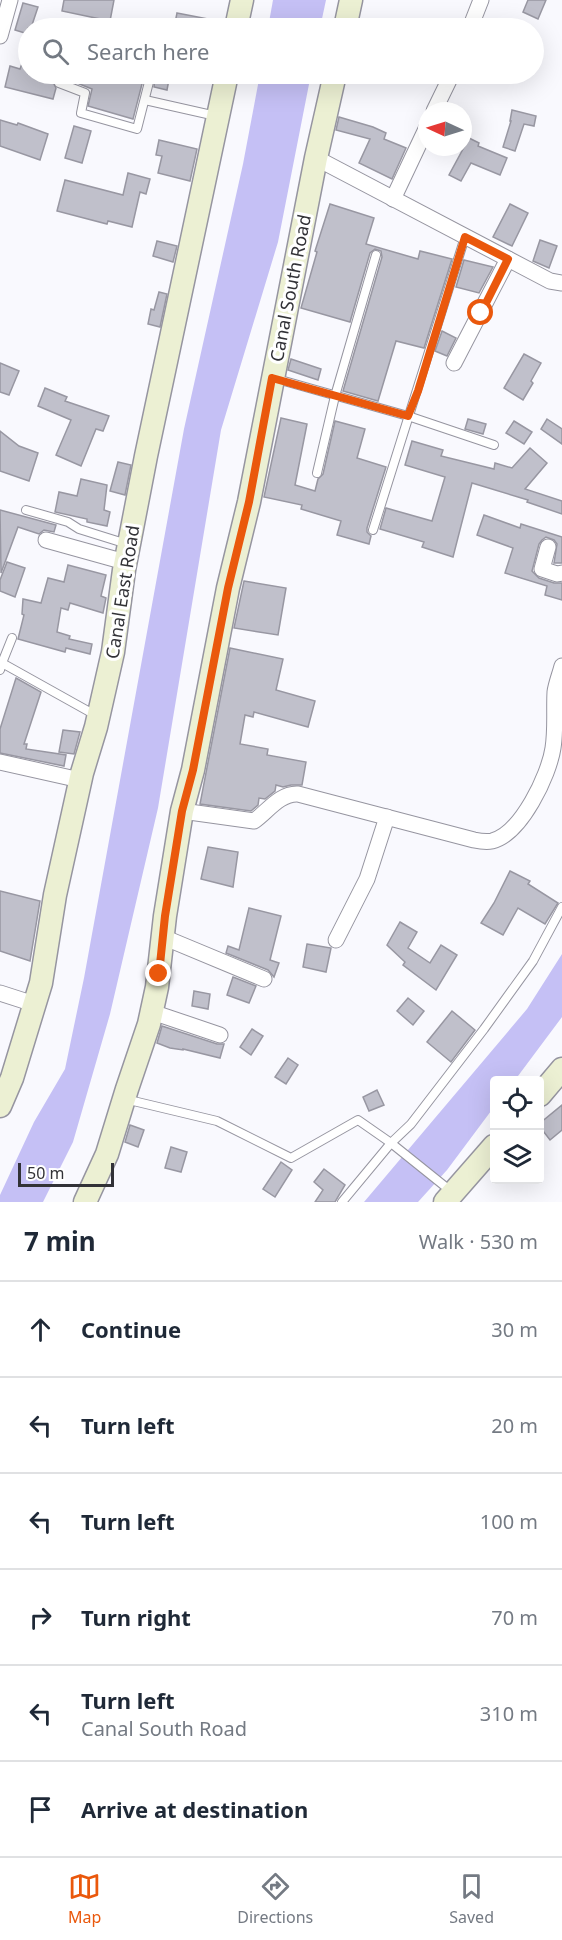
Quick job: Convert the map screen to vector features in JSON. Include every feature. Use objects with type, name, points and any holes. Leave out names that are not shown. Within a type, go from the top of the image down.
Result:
[{"type":"street","points":[[0,36],[10,0]]},
{"type":"street","points":[[238,18],[242,0]]},
{"type":"street","points":[[347,18],[351,0]]},
{"type":"street","points":[[474,18],[482,0]]},
{"type":"street","name":"Canal East Road","points":[[0,1106],[12,1078],[41,983],[55,895],[113,652],[127,554],[225,84]]},
{"type":"street","name":"Canal South Road","points":[[85,1202],[107,1154],[152,1012],[182,811],[193,770],[228,588],[249,502],[316,158],[333,84]]},
{"type":"street","points":[[438,102],[447,84]]},
{"type":"street","points":[[393,199],[418,146]]},
{"type":"street","points":[[316,158],[550,281],[562,283]]},
{"type":"street","points":[[454,363],[508,259]]},
{"type":"street","points":[[46,540],[127,554]]},
{"type":"street","points":[[548,547],[542,569],[557,574],[562,573]]},
{"type":"street","points":[[182,811],[254,821],[278,801],[293,793],[474,840],[493,841],[512,830],[526,812],[547,771],[556,729],[555,691],[562,666]]},
{"type":"street","points":[[0,762],[81,780]]},
{"type":"street","points":[[336,940],[367,879],[387,817]]},
{"type":"street","points":[[163,937],[264,979]]},
{"type":"street","points":[[0,993],[34,1004]]},
{"type":"street","points":[[152,1012],[220,1035]]},
{"type":"street","points":[[544,1090],[562,1069]]},
{"type":"street","points":[[452,1199],[490,1152]]},
{"type":"lane","points":[[62,84],[85,93],[81,113],[137,129],[149,84]]},
{"type":"lane","points":[[145,100],[217,116]]},
{"type":"lane","points":[[373,530],[465,237]]},
{"type":"lane","points":[[317,473],[334,396],[376,255]]},
{"type":"lane","points":[[272,378],[408,416],[494,445]]},
{"type":"lane","points":[[26,510],[68,522],[127,554]]},
{"type":"lane","points":[[12,638],[1,665],[98,717]]},
{"type":"lane","points":[[342,1202],[391,1143],[411,1124],[484,1029],[533,960],[562,907]]},
{"type":"lane","points":[[124,1099],[217,1121],[291,1158],[358,1120],[391,1143],[452,1199]]},
{"type":"shaded area","points":[[273,0],[326,0],[322,18],[270,18]]},
{"type":"shaded area","points":[[258,84],[309,84],[278,242],[221,430],[158,808],[110,1014],[73,1142],[43,1202],[0,1202],[0,1195],[34,1122],[65,1069],[84,978],[184,429],[243,164]]},
{"type":"shaded area","points":[[562,954],[562,1017],[518,1076],[490,1076],[490,1112],[447,1170],[418,1202],[364,1202],[527,1009]]},
{"type":"building","points":[[64,0],[114,0],[111,18],[96,18],[62,11]]},
{"type":"building","points":[[528,0],[546,0],[538,18],[523,12]]},
{"type":"building","points":[[23,3],[38,7],[34,18],[19,18]]},
{"type":"building","points":[[177,13],[203,18],[176,18]]},
{"type":"building","points":[[10,66],[18,68],[18,84],[54,84],[56,88],[53,99],[5,87]]},
{"type":"building","points":[[80,84],[142,84],[133,119],[88,106],[92,89]]},
{"type":"building","points":[[154,84],[168,84],[167,90],[154,87]]},
{"type":"building","points":[[512,110],[536,116],[534,126],[524,124],[515,151],[503,147]]},
{"type":"building","points":[[339,117],[386,133],[384,139],[406,148],[392,179],[359,163],[370,139],[336,130]]},
{"type":"building","points":[[0,120],[17,125],[18,123],[48,134],[40,160],[0,146]]},
{"type":"building","points":[[74,126],[91,131],[82,163],[65,158]]},
{"type":"building","points":[[159,140],[197,149],[190,181],[158,173],[162,156],[156,155]]},
{"type":"building","points":[[472,140],[479,143],[478,146],[507,158],[500,175],[471,163],[461,181],[449,175],[459,156],[472,156]]},
{"type":"building","points":[[128,173],[150,179],[146,194],[140,192],[132,227],[108,221],[107,224],[57,211],[65,180],[123,195]]},
{"type":"building","points":[[330,204],[374,218],[366,244],[418,259],[420,251],[452,259],[424,348],[396,341],[378,401],[343,391],[382,257],[381,251],[375,249],[370,253],[350,322],[301,308],[317,252],[315,251]]},
{"type":"building","points":[[510,204],[528,213],[512,246],[493,237]]},
{"type":"building","points":[[540,240],[557,246],[549,268],[533,261]]},
{"type":"building","points":[[157,241],[177,246],[173,262],[153,256]]},
{"type":"building","points":[[464,260],[493,267],[479,293],[456,287]]},
{"type":"building","points":[[159,292],[167,294],[160,327],[148,324],[151,309],[154,310]]},
{"type":"building","points":[[442,331],[456,338],[447,356],[435,351]]},
{"type":"building","points":[[524,354],[541,363],[523,400],[504,388]]},
{"type":"building","points":[[291,359],[321,369],[318,380],[288,370]]},
{"type":"building","points":[[0,363],[19,371],[9,395],[0,392]]},
{"type":"building","points":[[45,388],[67,397],[65,401],[109,416],[103,431],[96,429],[81,466],[56,455],[71,420],[38,406]]},
{"type":"building","points":[[281,418],[307,424],[295,485],[315,491],[318,479],[323,474],[335,421],[365,429],[357,458],[386,467],[367,528],[371,536],[369,544],[337,535],[341,521],[301,509],[302,505],[264,497]]},
{"type":"building","points":[[468,419],[486,424],[483,434],[465,429]]},
{"type":"building","points":[[547,419],[562,429],[562,444],[541,429]]},
{"type":"building","points":[[514,421],[532,432],[524,444],[506,433]]},
{"type":"building","points":[[0,431],[19,446],[38,453],[29,481],[0,471]]},
{"type":"building","points":[[412,441],[443,450],[441,456],[494,469],[495,463],[512,468],[530,448],[547,463],[525,489],[562,501],[562,514],[527,502],[528,500],[472,483],[453,557],[422,547],[424,542],[380,529],[386,508],[432,521],[445,477],[405,465]]},
{"type":"building","points":[[118,462],[131,465],[125,495],[110,491]]},
{"type":"building","points":[[81,479],[107,485],[104,510],[110,512],[107,526],[55,512],[59,492],[77,496]]},
{"type":"building","points":[[0,510],[56,525],[54,532],[44,530],[39,534],[18,527],[1,573]]},
{"type":"building","points":[[484,515],[520,528],[521,524],[562,537],[562,563],[554,563],[557,544],[546,537],[539,544],[532,571],[539,578],[562,583],[562,600],[545,595],[547,586],[505,573],[513,548],[477,535]]},
{"type":"building","points":[[7,562],[25,568],[15,597],[0,591],[0,580]]},
{"type":"building","points":[[68,565],[106,575],[101,596],[106,598],[103,613],[70,603],[68,610],[61,608],[57,632],[70,636],[69,639],[92,644],[90,654],[66,648],[65,652],[18,639],[24,615],[22,614],[23,599],[41,603],[48,578],[64,582]]},
{"type":"building","points":[[244,581],[286,588],[278,635],[234,628]]},
{"type":"building","points":[[230,648],[283,659],[276,690],[315,701],[308,727],[254,712],[253,717],[245,715],[240,744],[268,749],[267,755],[306,762],[302,785],[283,787],[276,785],[275,791],[265,799],[259,798],[258,805],[251,811],[200,804]]},
{"type":"building","points":[[16,678],[41,692],[24,744],[27,744],[26,749],[66,755],[64,766],[0,753],[0,729]]},
{"type":"building","points":[[63,730],[80,732],[74,754],[59,752]]},
{"type":"building","points":[[208,847],[238,852],[233,887],[201,879]]},
{"type":"building","points":[[510,871],[530,881],[528,884],[558,903],[545,924],[518,908],[503,935],[481,923]]},
{"type":"building","points":[[0,891],[40,901],[30,961],[0,951]]},
{"type":"building","points":[[249,908],[281,916],[270,960],[279,963],[274,977],[268,970],[226,953],[228,946],[239,950]]},
{"type":"building","points":[[400,922],[417,932],[408,948],[430,963],[441,945],[457,955],[436,990],[403,965],[405,962],[387,945]]},
{"type":"building","points":[[307,944],[331,948],[326,972],[303,967]]},
{"type":"building","points":[[233,977],[256,986],[249,1003],[227,995]]},
{"type":"building","points":[[194,991],[210,994],[208,1009],[192,1006]]},
{"type":"building","points":[[408,998],[424,1011],[413,1025],[397,1011]]},
{"type":"building","points":[[452,1011],[475,1030],[451,1062],[427,1042]]},
{"type":"building","points":[[162,1026],[217,1044],[224,1044],[220,1058],[170,1048],[157,1043]]},
{"type":"building","points":[[252,1029],[263,1036],[251,1055],[240,1047]]},
{"type":"building","points":[[288,1058],[298,1065],[286,1084],[275,1077]]},
{"type":"building","points":[[377,1090],[384,1105],[369,1111],[363,1097]]},
{"type":"building","points":[[562,1105],[562,1130],[550,1140],[544,1132],[544,1120]]},
{"type":"building","points":[[130,1125],[144,1130],[138,1147],[125,1142]]},
{"type":"building","points":[[171,1147],[187,1152],[181,1172],[165,1168]]},
{"type":"building","points":[[281,1162],[292,1170],[275,1197],[263,1189]]},
{"type":"building","points":[[324,1169],[345,1185],[335,1202],[315,1202],[323,1190],[314,1182]]},
{"type":"route","points":[[159,974],[165,916],[182,811],[193,770],[228,588],[249,502],[272,378],[408,416],[418,391],[465,237],[508,259],[481,313]]}]
